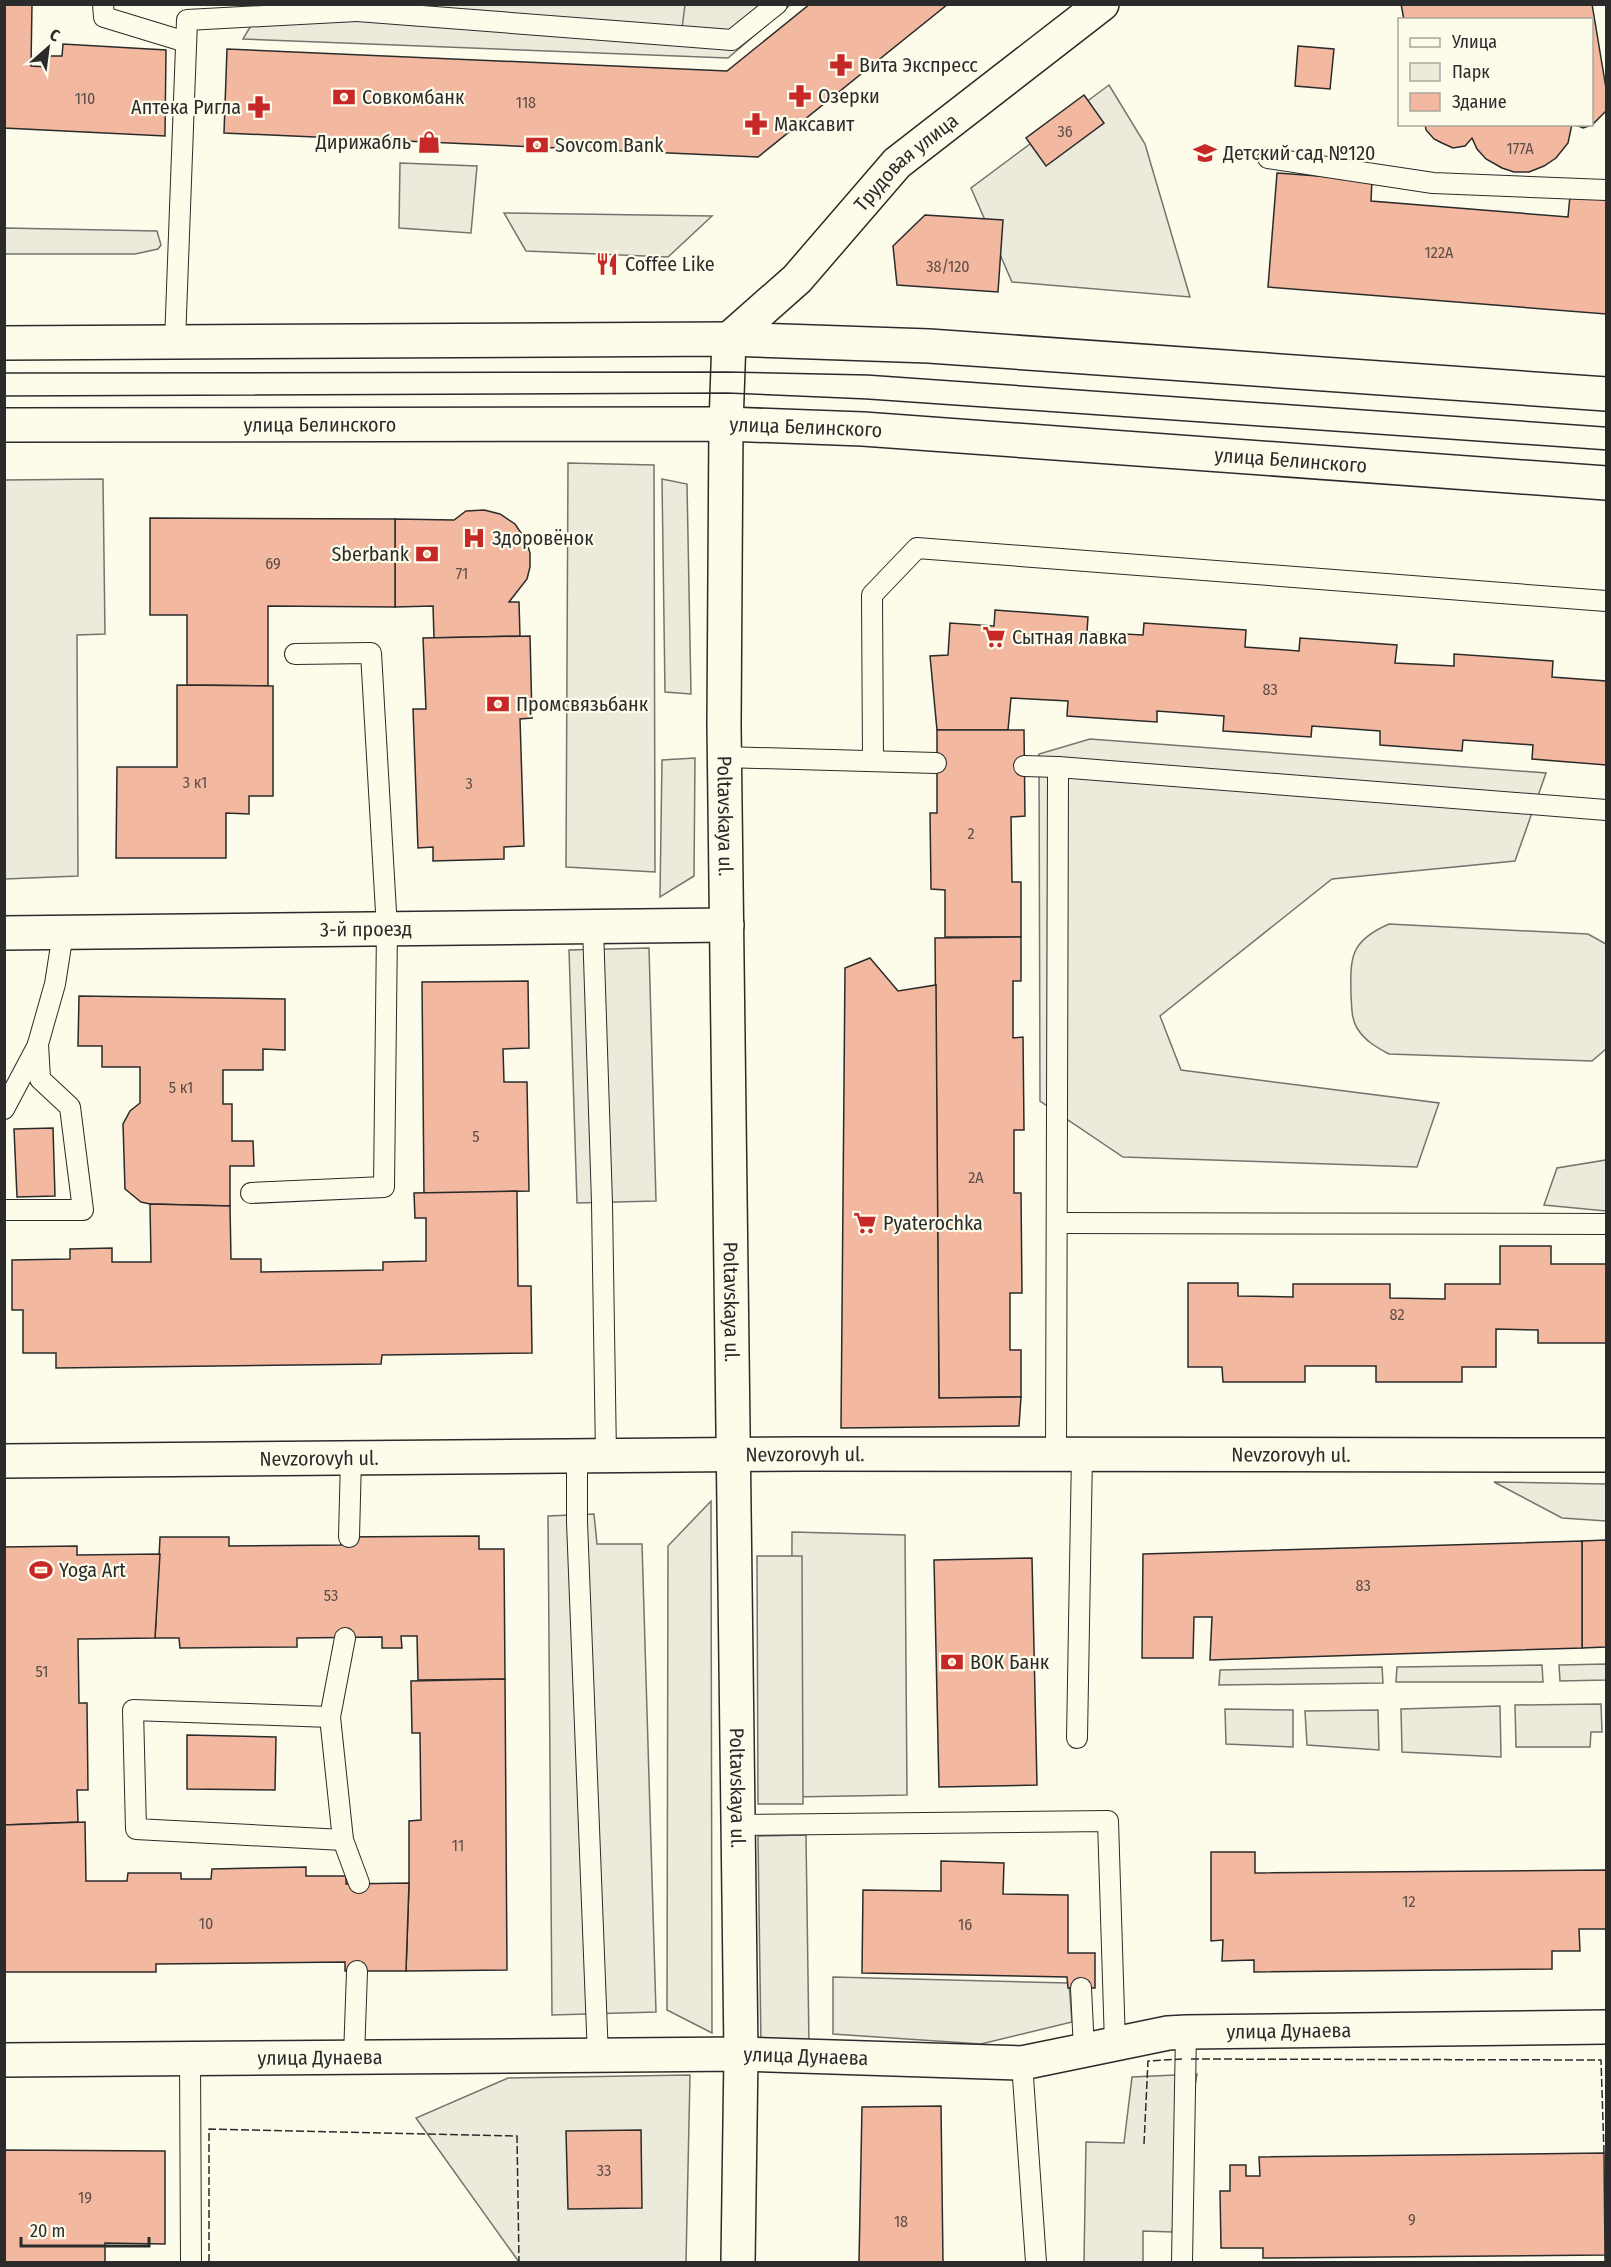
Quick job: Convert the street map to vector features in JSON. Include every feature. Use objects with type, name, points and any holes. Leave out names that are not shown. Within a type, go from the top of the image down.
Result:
[{"type":"street","name":"Трудовая улица","points":[[729,339],[796,279],[897,163],[1102,4]]},
{"type":"street","points":[[4,343],[729,339],[929,346],[1606,394]]},
{"type":"street","name":"Poltavskaya ul.","points":[[729,339],[726,424],[724,757],[741,2054],[738,2262]]},
{"type":"street","name":"улица Белинского","points":[[4,424],[726,424],[863,429],[1606,483]]},
{"type":"street","name":"3-й проезд","points":[[4,933],[726,926]]},
{"type":"street","name":"Nevzorovyh ul.","points":[[4,1461],[732,1455],[1606,1455]]},
{"type":"street","name":"улица Дунаева","points":[[4,2060],[598,2057],[741,2054],[1022,2063],[1168,2033],[1606,2027]]},
{"type":"lane","points":[[103,4],[104,17],[186,42]]},
{"type":"lane","points":[[175,342],[187,20],[357,8],[732,40],[777,4]]},
{"type":"lane","points":[[1268,158],[1433,183],[1606,190]]},
{"type":"lane","points":[[873,761],[872,595],[917,548],[1606,601]]},
{"type":"lane","points":[[251,1193],[384,1187],[387,929],[371,653],[294,654]]},
{"type":"lane","points":[[724,757],[936,763]]},
{"type":"lane","points":[[1024,766],[1606,810]]},
{"type":"lane","points":[[1058,767],[1057,1223],[1069,1454],[1077,1738]]},
{"type":"lane","points":[[593,927],[602,1203],[591,1456],[577,1522],[598,2057]]},
{"type":"lane","points":[[4,1109],[38,1044],[55,984],[63,933]]},
{"type":"lane","points":[[4,1210],[82,1210],[70,1107],[40,1080],[38,1044]]},
{"type":"lane","points":[[1057,1223],[1606,1224]]},
{"type":"lane","points":[[350,1537],[351,1458]]},
{"type":"lane","points":[[345,1638],[330,1717],[343,1840],[359,1883]]},
{"type":"lane","points":[[330,1717],[133,1710],[136,1829],[343,1840]]},
{"type":"lane","points":[[737,1825],[1108,1821],[1115,2044]]},
{"type":"lane","points":[[354,2057],[357,1971]]},
{"type":"lane","points":[[1081,1988],[1084,2050]]},
{"type":"lane","points":[[1182,2262],[1186,2032]]},
{"type":"lane","points":[[190,2058],[191,2262]]},
{"type":"lane","points":[[1022,2063],[1035,2262]]},
{"type":"green space","points":[[263,5],[790,5],[728,58],[243,39]]},
{"type":"green space","points":[[1109,85],[1145,144],[1190,297],[1012,282],[971,188]]},
{"type":"green space","points":[[400,163],[477,166],[471,233],[399,228]]},
{"type":"green space","points":[[504,213],[712,216],[668,257],[526,251]]},
{"type":"green space","points":[[5,228],[157,231],[161,245],[158,249],[135,254],[5,254]]},
{"type":"green space","points":[[662,479],[687,484],[691,694],[665,692]]},
{"type":"green space","points":[[1090,739],[1546,773],[1515,861],[1332,879],[1160,1016],[1181,1070],[1439,1103],[1417,1167],[1123,1157],[1040,1101],[1039,754]]},
{"type":"green space","points":[[695,758],[694,876],[660,897],[662,760]]},
{"type":"green space","points":[[1389,924],[1588,934],[1606,944],[1606,1049],[1592,1061],[1389,1054],[1380,1049],[1364,1037],[1355,1024],[1351,996],[1351,971],[1355,952],[1360,944],[1376,930]]},
{"type":"green space","points":[[1606,1160],[1606,1211],[1544,1205],[1557,1168]]},
{"type":"green space","points":[[1494,1482],[1606,1484],[1606,1521],[1562,1518]]},
{"type":"green space","points":[[711,1501],[712,2033],[667,2010],[668,1546]]},
{"type":"green space","points":[[792,1532],[905,1535],[907,1795],[791,1797]]},
{"type":"green space","points":[[1606,1664],[1606,1680],[1560,1681],[1559,1665]]},
{"type":"green space","points":[[1542,1665],[1543,1682],[1396,1682],[1397,1667]]},
{"type":"green space","points":[[1382,1667],[1383,1683],[1219,1685],[1220,1670]]},
{"type":"green space","points":[[1601,1704],[1602,1732],[1591,1732],[1590,1747],[1516,1747],[1515,1705]]},
{"type":"green space","points":[[1500,1706],[1501,1757],[1402,1752],[1401,1709]]},
{"type":"green space","points":[[1225,1709],[1293,1710],[1293,1747],[1226,1744]]},
{"type":"green space","points":[[1378,1710],[1379,1750],[1307,1745],[1305,1711]]},
{"type":"green space","points":[[833,1977],[1069,1983],[1072,2022],[981,2044],[833,2034]]},
{"type":"green space","points":[[1197,2074],[1172,2232],[1143,2231],[1143,2262],[1084,2262],[1086,2142],[1124,2143],[1132,2077]]},
{"type":"green space","points":[[690,2075],[686,2262],[519,2262],[416,2118],[508,2078]]},
{"type":"shaded area","points":[[685,5],[777,5],[732,40],[681,36]]},
{"type":"shaded area","points":[[568,463],[654,465],[655,872],[566,867]]},
{"type":"shaded area","points":[[103,479],[105,634],[77,635],[78,876],[5,879],[5,480]]},
{"type":"shaded area","points":[[649,948],[656,1201],[577,1203],[569,950]]},
{"type":"shaded area","points":[[594,1514],[597,1544],[642,1544],[656,2012],[552,2015],[548,1516]]},
{"type":"shaded area","points":[[757,1556],[802,1556],[803,1804],[758,1804]]},
{"type":"shaded area","points":[[806,1835],[809,2045],[761,2045],[758,1836]]},
{"type":"building","points":[[4,4],[32,4],[31,66],[48,67],[50,56],[62,56],[63,44],[166,50],[165,136],[4,128]]},
{"type":"building","points":[[810,4],[948,4],[758,157],[224,133],[227,49],[727,71]]},
{"type":"building","points":[[1401,4],[1592,4],[1606,88],[1606,111],[1593,124],[1593,18],[1404,18]]},
{"type":"building","points":[[1298,46],[1334,49],[1330,89],[1295,86]]},
{"type":"building","points":[[1084,95],[1104,123],[1046,166],[1026,138]]},
{"type":"building","points":[[1425,126],[1572,126],[1568,143],[1556,158],[1529,172],[1514,172],[1486,159],[1477,149],[1472,138],[1465,146],[1453,148],[1434,139]]},
{"type":"building","points":[[1277,173],[1372,180],[1371,201],[1568,217],[1570,196],[1606,199],[1606,314],[1268,287]]},
{"type":"building","points":[[925,215],[1003,220],[998,292],[897,285],[893,246]]},
{"type":"building","points":[[484,510],[500,514],[515,524],[526,540],[530,553],[527,579],[509,602],[519,602],[520,636],[434,638],[433,606],[395,607],[395,519],[454,520],[466,511]]},
{"type":"building","points":[[150,518],[395,519],[395,607],[268,606],[268,686],[187,685],[187,615],[150,615]]},
{"type":"building","points":[[995,610],[1088,617],[1087,632],[1143,635],[1144,623],[1246,630],[1245,647],[1299,651],[1300,638],[1397,645],[1395,663],[1454,666],[1454,654],[1553,661],[1552,677],[1606,681],[1606,765],[1532,759],[1533,745],[1463,740],[1462,751],[1380,745],[1380,731],[1312,726],[1311,737],[1223,731],[1224,716],[1157,711],[1157,722],[1067,716],[1068,701],[1011,698],[1008,730],[937,730],[930,656],[948,655],[950,623],[994,626]]},
{"type":"building","points":[[530,636],[532,718],[520,719],[524,846],[504,847],[504,859],[433,861],[433,847],[418,848],[413,709],[426,709],[423,638]]},
{"type":"building","points":[[177,685],[273,686],[273,796],[249,796],[249,814],[226,813],[226,858],[116,858],[117,767],[177,767]]},
{"type":"building","points":[[937,730],[1024,730],[1025,816],[1011,817],[1012,882],[1021,882],[1021,937],[945,937],[945,890],[931,889],[930,813],[937,813]]},
{"type":"building","points":[[1021,937],[1021,981],[1013,981],[1013,1038],[1023,1037],[1024,1130],[1014,1130],[1014,1193],[1021,1193],[1022,1293],[1010,1293],[1010,1350],[1021,1350],[1021,1397],[939,1398],[935,938]]},
{"type":"building","points":[[870,958],[898,991],[936,985],[939,1398],[1021,1397],[1019,1426],[841,1428],[845,968]]},
{"type":"building","points":[[528,981],[529,1048],[503,1049],[504,1082],[527,1082],[529,1191],[424,1194],[422,982]]},
{"type":"building","points":[[79,996],[285,999],[285,1050],[263,1049],[263,1070],[223,1070],[223,1104],[232,1104],[232,1141],[253,1141],[254,1166],[230,1166],[230,1206],[150,1204],[141,1202],[125,1189],[123,1124],[130,1111],[140,1103],[140,1067],[102,1067],[102,1046],[78,1046]]},
{"type":"building","points":[[53,1128],[55,1196],[17,1197],[14,1129]]},
{"type":"building","points":[[517,1191],[518,1286],[531,1286],[532,1353],[382,1355],[381,1364],[56,1368],[56,1353],[23,1353],[23,1310],[12,1310],[12,1260],[70,1259],[70,1249],[112,1248],[112,1262],[151,1262],[150,1204],[230,1206],[231,1259],[261,1259],[261,1272],[383,1270],[383,1262],[426,1261],[426,1218],[415,1218],[414,1193]]},
{"type":"building","points":[[1500,1246],[1551,1246],[1551,1264],[1606,1264],[1606,1343],[1538,1343],[1538,1330],[1496,1329],[1496,1367],[1462,1367],[1462,1382],[1376,1382],[1376,1366],[1305,1366],[1305,1382],[1223,1382],[1222,1367],[1188,1367],[1188,1283],[1238,1283],[1238,1296],[1293,1297],[1293,1284],[1390,1284],[1390,1298],[1445,1299],[1445,1284],[1500,1284]]},
{"type":"building","points":[[479,1536],[479,1549],[504,1549],[505,1679],[418,1680],[417,1636],[401,1636],[402,1648],[382,1648],[382,1637],[297,1638],[297,1647],[180,1648],[179,1638],[155,1638],[160,1537],[229,1537],[229,1546],[341,1545],[340,1537]]},
{"type":"building","points":[[1606,1540],[1606,1647],[1582,1648],[1582,1541]]},
{"type":"building","points":[[1582,1541],[1582,1648],[1210,1660],[1212,1617],[1194,1617],[1193,1658],[1142,1658],[1143,1554]]},
{"type":"building","points":[[77,1546],[77,1555],[160,1554],[155,1638],[78,1639],[79,1703],[87,1703],[88,1790],[77,1790],[78,1822],[4,1825],[4,1547]]},
{"type":"building","points":[[1032,1558],[1037,1785],[939,1787],[934,1560]]},
{"type":"building","points":[[505,1679],[507,1970],[406,1971],[409,1821],[421,1820],[420,1733],[412,1733],[411,1681]]},
{"type":"building","points":[[187,1735],[276,1737],[275,1790],[187,1789]]},
{"type":"building","points":[[85,1822],[86,1881],[127,1881],[128,1873],[181,1873],[181,1879],[211,1879],[212,1869],[306,1867],[306,1876],[346,1876],[346,1884],[409,1883],[406,1971],[345,1971],[345,1962],[156,1964],[156,1972],[4,1972],[4,1825]]},
{"type":"building","points":[[1211,1852],[1255,1852],[1255,1873],[1606,1870],[1606,1929],[1579,1929],[1580,1951],[1552,1951],[1552,1969],[1254,1972],[1254,1960],[1222,1961],[1223,1940],[1211,1941]]},
{"type":"building","points":[[941,1861],[1004,1863],[1003,1894],[1068,1895],[1068,1953],[1095,1953],[1095,1988],[1068,1988],[1067,1977],[862,1973],[863,1890],[941,1891]]},
{"type":"building","points":[[941,2106],[943,2262],[859,2262],[862,2107]]},
{"type":"building","points":[[641,2130],[642,2208],[568,2209],[566,2131]]},
{"type":"building","points":[[4,2150],[165,2151],[165,2244],[105,2243],[105,2262],[4,2262]]},
{"type":"building","points":[[1604,2153],[1605,2255],[1263,2258],[1263,2248],[1221,2248],[1220,2191],[1230,2191],[1230,2165],[1246,2165],[1246,2176],[1260,2176],[1259,2157]]},
{"type":"tram line","points":[[4,373],[728,372],[868,375],[1606,427]]},
{"type":"tram line","points":[[4,396],[727,393],[866,399],[1606,450]]},
{"type":"fence","points":[[1144,2144],[1148,2061],[1182,2059]]},
{"type":"fence","points":[[1191,2059],[1601,2060],[1604,2153]]},
{"type":"fence","points":[[209,2262],[209,2129],[517,2136],[519,2262]]},
{"type":"fence","points":[[1605,2255],[1605,2262]]},
{"type":"place","name":"Вита Экспресс","points":[[841,65]]},
{"type":"place","name":"Озерки","points":[[800,96]]},
{"type":"place","name":"Совкомбанк","points":[[344,97]]},
{"type":"place","name":"Аптека Ригла","points":[[259,107]]},
{"type":"place","name":"Максавит","points":[[756,124]]},
{"type":"place","name":"Дирижабль","points":[[429,142]]},
{"type":"place","name":"Sovcom Bank","points":[[537,145]]},
{"type":"place","name":"Детский сад №120","points":[[1205,153]]},
{"type":"place","name":"Coffee Like","points":[[607,264]]},
{"type":"place","name":"Здоровёнок","points":[[474,538]]},
{"type":"place","name":"Sberbank","points":[[427,554]]},
{"type":"place","name":"Сытная лавка","points":[[994,637]]},
{"type":"place","name":"Промсвязьбанк","points":[[498,704]]},
{"type":"place","name":"Pyaterochka","points":[[865,1223]]},
{"type":"place","name":"Yoga Art","points":[[41,1570]]},
{"type":"place","name":"ВОК Банк","points":[[952,1662]]}]
